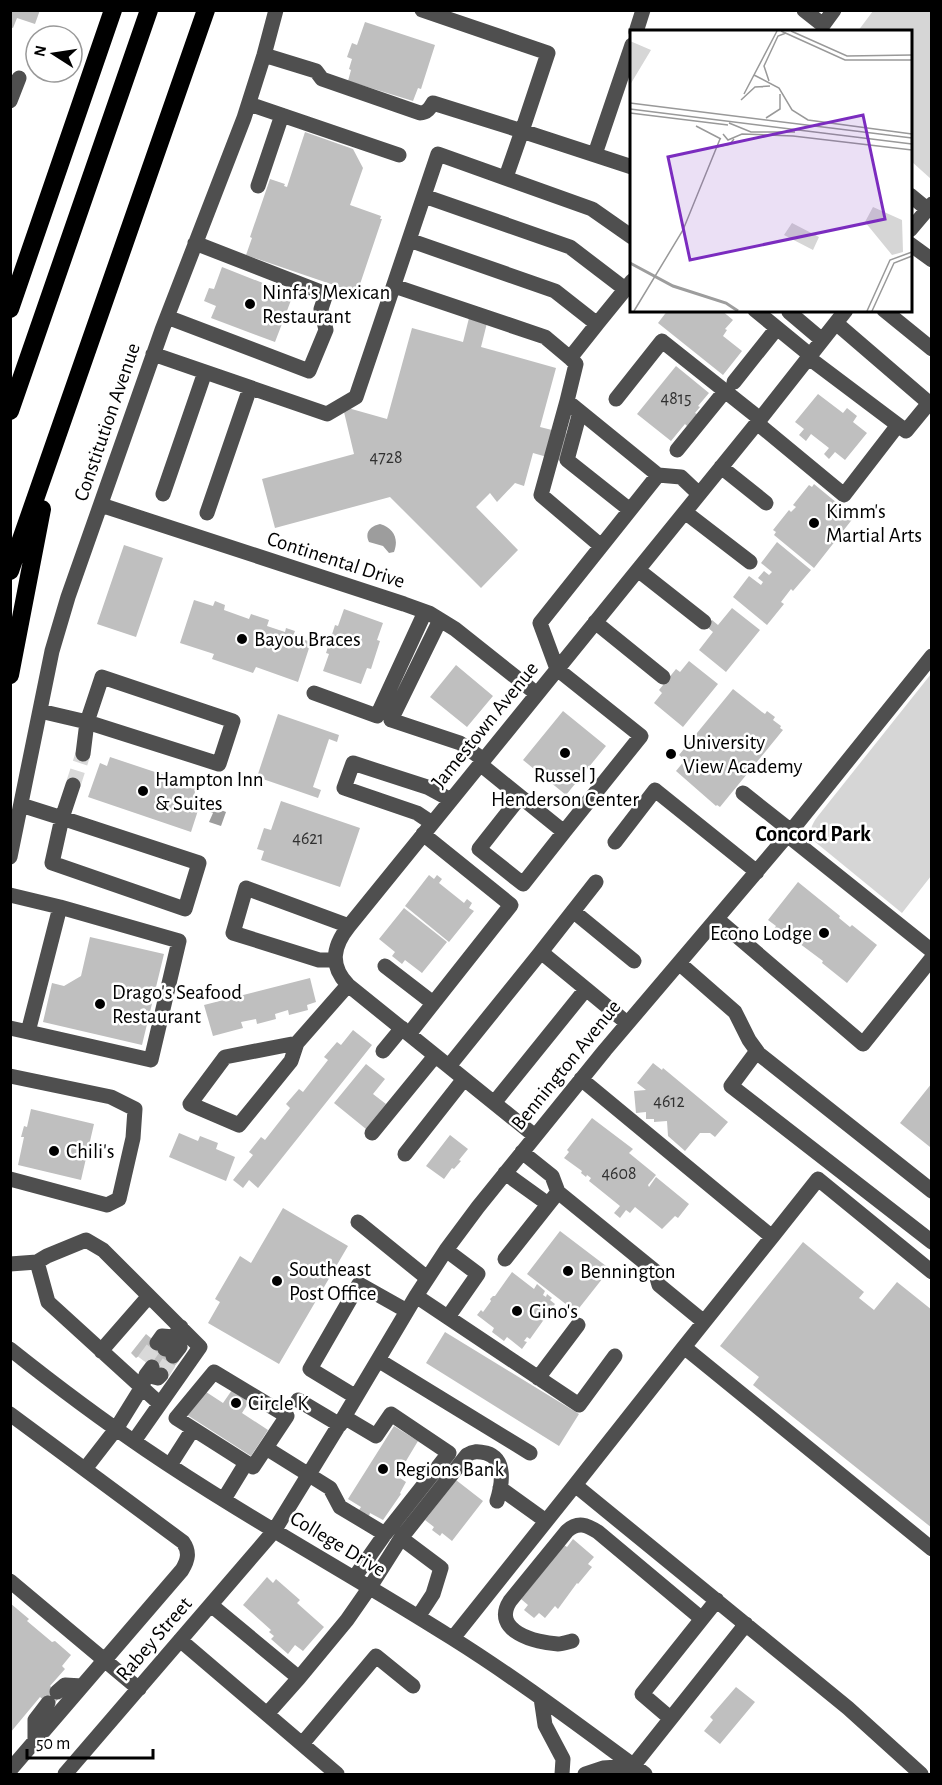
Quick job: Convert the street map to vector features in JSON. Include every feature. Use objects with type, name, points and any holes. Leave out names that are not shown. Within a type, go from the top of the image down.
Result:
[{"type":"highway","points":[[10,309],[113,10]]},
{"type":"highway","points":[[10,411],[149,10]]},
{"type":"highway","points":[[10,571],[206,10]]},
{"type":"highway","points":[[10,675],[52,451]]},
{"type":"street","name":"Constitution Avenue","points":[[10,857],[52,651],[68,597],[153,354],[249,104],[276,10]]},
{"type":"street","points":[[422,10],[548,53],[506,177]]},
{"type":"street","points":[[637,30],[643,10]]},
{"type":"street","points":[[804,10],[824,25],[834,10]]},
{"type":"street","points":[[595,154],[630,51]]},
{"type":"street","points":[[264,55],[316,71],[322,79],[420,113],[429,110],[433,103],[630,166]]},
{"type":"street","points":[[10,101],[19,78]]},
{"type":"street","points":[[249,104],[399,155]]},
{"type":"street","points":[[258,186],[282,115]]},
{"type":"street","points":[[153,354],[327,414],[356,397],[438,154],[592,209],[629,232]]},
{"type":"street","points":[[424,196],[570,247],[628,285],[570,358]]},
{"type":"street","points":[[912,196],[929,207],[912,228]]},
{"type":"street","points":[[409,240],[555,291],[597,324]]},
{"type":"street","points":[[167,317],[309,371],[326,330],[321,309],[326,294],[195,243]]},
{"type":"street","points":[[912,245],[932,260]]},
{"type":"street","points":[[394,286],[545,337],[576,364],[541,495],[602,546]]},
{"type":"street","points":[[757,312],[809,356],[906,431],[929,403],[836,323]]},
{"type":"street","points":[[790,312],[822,340]]},
{"type":"street","name":"Jamestown Avenue","points":[[335,960],[337,946],[349,926],[844,312]]},
{"type":"street","points":[[887,312],[929,342]]},
{"type":"street","points":[[677,450],[777,328]]},
{"type":"street","points":[[616,399],[662,341],[729,387],[758,421],[844,495],[898,425]]},
{"type":"street","points":[[164,494],[205,372]]},
{"type":"street","points":[[207,513],[250,388]]},
{"type":"street","points":[[567,401],[658,475],[681,477],[699,494]]},
{"type":"street","points":[[580,412],[567,460],[630,510]]},
{"type":"street","points":[[721,467],[765,503]]},
{"type":"street","points":[[520,797],[479,849],[523,884],[641,736],[557,669],[540,623],[658,475]]},
{"type":"street","name":"Continental Drive","points":[[101,505],[425,612],[455,629],[537,694]]},
{"type":"street","points":[[685,512],[750,562]]},
{"type":"street","points":[[638,570],[704,621]]},
{"type":"street","points":[[314,693],[377,716],[425,612]]},
{"type":"street","points":[[440,620],[391,720],[460,743],[520,797],[564,832]]},
{"type":"street","points":[[596,622],[663,677]]},
{"type":"street","name":"Bennington Avenue","points":[[274,1531],[446,1250],[581,1079],[757,872],[932,656]]},
{"type":"street","points":[[40,711],[87,722],[219,764],[233,721],[102,677],[87,722],[83,754]]},
{"type":"street","points":[[383,1051],[433,1003],[510,905],[428,829],[417,813],[345,788],[353,763],[427,787],[451,800]]},
{"type":"street","points":[[21,805],[62,818],[199,864],[184,909],[52,863],[62,818],[73,785]]},
{"type":"street","points":[[615,842],[655,790],[757,872]]},
{"type":"street","points":[[743,793],[789,833],[929,943]]},
{"type":"street","points":[[449,1066],[596,882]]},
{"type":"street","points":[[349,926],[246,888],[233,933],[319,960],[335,960],[341,978],[348,985],[535,1136]]},
{"type":"street","points":[[10,895],[179,941],[151,1060],[10,1028]]},
{"type":"street","points":[[28,1032],[60,907]]},
{"type":"street","points":[[573,911],[634,961]]},
{"type":"street","points":[[717,919],[863,1044],[932,958]]},
{"type":"street","points":[[541,952],[627,1023]]},
{"type":"street","points":[[679,963],[735,1012],[757,1052],[932,1191]]},
{"type":"street","points":[[385,966],[433,1003]]},
{"type":"street","points":[[297,1043],[225,1057],[190,1104],[239,1125],[291,1061],[297,1043],[348,985]]},
{"type":"street","points":[[494,1103],[586,989]]},
{"type":"street","points":[[757,1052],[731,1086],[932,1242]]},
{"type":"street","points":[[372,1133],[435,1056]]},
{"type":"street","points":[[10,1077],[111,1097],[135,1109],[133,1138],[119,1199],[107,1204],[10,1179]]},
{"type":"street","points":[[405,1154],[464,1079]]},
{"type":"street","points":[[581,1079],[772,1237]]},
{"type":"street","points":[[505,1259],[553,1198],[552,1176],[522,1152]]},
{"type":"street","points":[[505,1173],[553,1198],[655,1271],[659,1285],[704,1322]]},
{"type":"street","points":[[453,1638],[818,1179],[932,1272]]},
{"type":"street","points":[[358,1222],[427,1278]]},
{"type":"street","points":[[10,1264],[37,1262],[86,1240],[103,1250],[148,1296],[177,1332],[200,1347],[134,1441]]},
{"type":"street","points":[[446,1250],[478,1274],[448,1317]]},
{"type":"street","points":[[37,1262],[48,1302],[101,1351],[149,1373],[160,1404]]},
{"type":"street","points":[[356,1397],[310,1369],[359,1284],[407,1311]]},
{"type":"street","points":[[101,1351],[148,1296]]},
{"type":"street","points":[[416,1296],[579,1405],[615,1356]]},
{"type":"street","points":[[538,1378],[578,1325]]},
{"type":"street","points":[[165,1349],[162,1335],[177,1332]]},
{"type":"street","points":[[684,1347],[932,1549]]},
{"type":"street","name":"College Drive","points":[[10,1349],[116,1429],[274,1531],[453,1638],[541,1698],[639,1770]]},
{"type":"street","points":[[378,1359],[530,1452]]},
{"type":"street","points":[[287,1416],[213,1372],[176,1418],[253,1467],[266,1448],[301,1395],[342,1421],[376,1437],[391,1414],[449,1453],[385,1534],[354,1578]]},
{"type":"street","points":[[85,1469],[116,1429],[149,1373]]},
{"type":"street","points":[[10,1414],[188,1548],[188,1555],[182,1570],[10,1770]]},
{"type":"street","points":[[170,1465],[193,1429]]},
{"type":"street","points":[[266,1448],[330,1488],[340,1507],[385,1534]]},
{"type":"street","points":[[267,1714],[347,1620],[401,1538],[471,1452],[484,1452],[495,1458],[500,1466],[502,1477],[499,1494],[546,1521]]},
{"type":"street","points":[[224,1499],[246,1463]]},
{"type":"street","points":[[575,1485],[855,1714],[919,1774]]},
{"type":"street","points":[[572,1641],[561,1644],[521,1635],[509,1626],[504,1612],[510,1601],[567,1531],[577,1525],[586,1525],[598,1532],[702,1619]]},
{"type":"street","name":"Rabey Street","points":[[73,1772],[139,1689],[274,1531]]},
{"type":"street","points":[[401,1538],[441,1568],[433,1594],[418,1617]]},
{"type":"street","points":[[10,1581],[139,1689]]},
{"type":"street","points":[[670,1718],[642,1694],[717,1600]]},
{"type":"street","points":[[211,1605],[299,1678]]},
{"type":"street","points":[[585,1774],[603,1768],[639,1770],[670,1718],[746,1624]]},
{"type":"street","points":[[180,1640],[337,1774]]},
{"type":"street","points":[[302,1744],[376,1656],[413,1686]]},
{"type":"street","points":[[35,1740],[35,1720],[52,1697],[65,1685],[82,1686]]},
{"type":"street","points":[[541,1698],[545,1725],[563,1759],[562,1774]]},
{"type":"shaded area","points":[[873,11],[931,11],[931,179],[912,162],[912,30],[859,30]]},
{"type":"shaded area","points":[[380,524],[389,528],[394,535],[396,543],[394,552],[389,553],[383,546],[369,542],[367,535],[369,530]]},
{"type":"shaded area","points":[[931,674],[931,876],[902,913],[814,841],[811,831],[818,816]]},
{"type":"shaded area","points":[[212,800],[223,804],[221,810],[226,812],[221,826],[209,822],[213,813],[208,811]]},
{"type":"building","points":[[10,10],[40,10],[35,24],[17,18],[13,28],[10,27]]},
{"type":"building","points":[[365,22],[435,45],[421,89],[418,88],[413,101],[348,81],[352,59],[347,57],[352,43],[357,45]]},
{"type":"building","points":[[305,132],[353,149],[363,168],[350,205],[381,216],[380,219],[382,219],[357,293],[246,255],[270,179],[285,184],[284,186],[287,187]]},
{"type":"building","name":"Ninfa's Mexican Restaurant","points":[[222,267],[293,295],[275,342],[211,318],[216,306],[204,301],[209,288],[214,289]]},
{"type":"building","points":[[666,312],[723,312],[733,320],[725,329],[727,330],[723,336],[742,351],[723,375],[658,323]]},
{"type":"building","points":[[470,314],[488,319],[481,347],[556,368],[540,427],[568,434],[561,461],[533,453],[524,486],[515,483],[497,502],[490,493],[476,507],[518,550],[481,588],[390,497],[275,528],[262,479],[354,454],[344,412],[348,408],[387,419],[412,328],[463,342]]},
{"type":"building","points":[[676,366],[709,393],[698,406],[700,407],[695,413],[697,414],[671,441],[637,414]]},
{"type":"building","points":[[818,394],[843,413],[847,408],[857,416],[853,422],[867,433],[845,460],[835,452],[829,459],[824,454],[829,448],[811,434],[806,441],[799,435],[804,429],[795,422]]},
{"type":"building","name":"Kimm's Martial Arts","points":[[814,484],[854,517],[814,568],[774,535],[776,532],[773,530],[789,510],[791,512],[796,507],[793,505],[809,485],[812,487]]},
{"type":"building","points":[[777,542],[811,570],[793,591],[791,589],[781,602],[784,604],[767,625],[733,597],[749,576],[761,585],[763,582],[758,578],[764,571],[769,575],[772,572],[761,563]]},
{"type":"building","points":[[124,545],[163,558],[136,637],[97,624]]},
{"type":"building","name":"Bayou Braces","points":[[194,600],[213,606],[215,601],[225,605],[224,610],[249,619],[251,614],[269,620],[267,626],[285,632],[286,628],[295,631],[293,636],[311,642],[298,682],[256,667],[253,673],[212,659],[214,654],[180,643]]},
{"type":"building","points":[[732,608],[760,630],[726,672],[699,650],[713,632],[707,627],[712,620],[718,625]]},
{"type":"building","points":[[344,609],[383,623],[371,669],[367,668],[361,684],[323,671],[335,625],[338,626]]},
{"type":"building","points":[[689,661],[718,684],[683,727],[654,703],[662,693],[659,690],[676,669],[680,672]]},
{"type":"building","points":[[456,665],[493,696],[467,727],[430,697]]},
{"type":"building","points":[[733,689],[765,714],[767,711],[775,717],[773,720],[783,730],[720,807],[676,771],[685,760],[679,755]]},
{"type":"building","name":"Russel J Henderson Center","points":[[563,711],[606,746],[566,795],[523,760]]},
{"type":"building","points":[[278,714],[339,735],[337,742],[329,739],[313,787],[321,790],[318,798],[257,777]]},
{"type":"building","name":"Hampton Inn & Suites","points":[[110,757],[197,786],[194,795],[202,798],[191,832],[88,797],[100,763],[107,766]]},
{"type":"building","points":[[281,801],[360,828],[340,887],[261,860],[264,851],[257,849],[264,828],[271,830]]},
{"type":"building","points":[[429,875],[434,879],[437,875],[442,879],[439,883],[464,903],[467,899],[472,903],[469,908],[474,911],[449,942],[405,906]]},
{"type":"building","name":"Econo Lodge","points":[[798,882],[850,927],[852,925],[877,945],[847,983],[822,963],[823,961],[784,932],[781,935],[774,929],[776,926],[768,920]]},
{"type":"building","points":[[404,908],[447,942],[422,973],[405,960],[402,964],[392,956],[395,952],[379,939]]},
{"type":"building","name":"Drago's Seafood Restaurant","points":[[90,937],[164,954],[142,1045],[43,1022],[52,983],[64,986],[81,976]]},
{"type":"building","points":[[310,978],[316,1002],[307,1005],[308,1010],[289,1015],[288,1010],[275,1014],[276,1019],[257,1024],[256,1019],[241,1022],[243,1028],[213,1036],[204,1005]]},
{"type":"building","points":[[353,1030],[372,1045],[258,1188],[249,1180],[243,1188],[233,1180],[253,1155],[249,1152],[261,1137],[265,1140],[290,1108],[286,1104],[299,1089],[303,1092],[328,1060],[324,1057],[337,1042],[341,1045]]},
{"type":"building","points":[[653,1063],[662,1070],[663,1068],[728,1122],[715,1137],[710,1133],[700,1133],[685,1151],[668,1136],[667,1121],[654,1122],[654,1119],[646,1119],[646,1112],[636,1113],[634,1091],[646,1090],[637,1083]]},
{"type":"building","points":[[366,1064],[385,1079],[373,1094],[386,1104],[366,1129],[334,1103]]},
{"type":"building","points":[[932,1083],[932,1145],[930,1147],[900,1123]]},
{"type":"building","name":"Chili's","points":[[31,1109],[94,1124],[81,1180],[18,1165],[24,1137],[21,1137],[24,1126],[27,1127]]},
{"type":"building","points":[[592,1118],[633,1149],[629,1153],[656,1175],[648,1185],[649,1187],[656,1177],[689,1204],[678,1218],[675,1216],[662,1229],[635,1207],[630,1213],[626,1210],[620,1218],[614,1213],[620,1206],[589,1181],[591,1178],[587,1175],[586,1177],[581,1173],[582,1171],[564,1158],[569,1152],[567,1150]]},
{"type":"building","points":[[179,1133],[198,1141],[200,1136],[218,1143],[216,1149],[235,1157],[226,1181],[169,1157]]},
{"type":"building","points":[[450,1135],[468,1149],[459,1160],[461,1161],[444,1179],[426,1166]]},
{"type":"building","name":"Southeast Post Office","points":[[283,1208],[348,1246],[279,1364],[208,1323],[220,1302],[215,1299],[240,1256],[251,1263]]},
{"type":"building","name":"Bennington","points":[[560,1231],[610,1269],[576,1312],[527,1274]]},
{"type":"building","points":[[803,1242],[864,1292],[859,1298],[874,1310],[897,1282],[932,1310],[932,1528],[753,1385],[759,1377],[720,1346]]},
{"type":"building","name":"Gino's","points":[[512,1272],[534,1289],[537,1284],[545,1291],[543,1295],[546,1297],[547,1294],[555,1304],[530,1339],[527,1337],[524,1341],[527,1342],[522,1349],[507,1337],[504,1341],[492,1332],[494,1328],[477,1315],[481,1310],[483,1312],[491,1301],[490,1299],[495,1296]]},
{"type":"building","points":[[445,1332],[579,1414],[559,1446],[426,1363]]},
{"type":"building","points":[[146,1334],[179,1361],[165,1377],[139,1356],[136,1358],[131,1353]]},
{"type":"building","name":"Circle K","points":[[197,1386],[223,1403],[232,1390],[249,1402],[242,1413],[268,1430],[251,1456],[181,1411]]},
{"type":"building","name":"Regions Bank","points":[[394,1426],[418,1441],[397,1476],[406,1482],[401,1494],[383,1520],[359,1510],[361,1507],[348,1499]]},
{"type":"building","points":[[456,1480],[483,1501],[452,1541],[442,1533],[440,1536],[432,1530],[434,1527],[425,1520]]},
{"type":"building","points":[[573,1539],[594,1557],[588,1564],[592,1567],[558,1609],[555,1606],[545,1618],[539,1613],[534,1618],[524,1610],[528,1605],[521,1599],[564,1545],[567,1547]]},
{"type":"building","points":[[267,1577],[273,1583],[276,1579],[300,1600],[297,1603],[324,1627],[303,1651],[295,1645],[288,1654],[271,1639],[274,1636],[269,1632],[271,1630],[243,1605]]},
{"type":"building","points":[[10,1603],[29,1619],[27,1621],[71,1655],[62,1666],[65,1669],[50,1686],[61,1695],[52,1707],[40,1697],[10,1733]]},
{"type":"building","points":[[736,1687],[755,1702],[720,1744],[704,1731],[713,1720],[710,1717]]},
{"type":"tunnel","points":[[73,785],[83,754]]},
{"type":"tunnel","points":[[144,1361],[157,1343]]},
{"type":"tunnel","points":[[161,1375],[173,1356]]},
{"type":"place","name":"Ninfa's Mexican Restaurant","points":[[250,304]]},
{"type":"place","name":"Kimm's Martial Arts","points":[[814,523]]},
{"type":"place","name":"Bayou Braces","points":[[242,639]]},
{"type":"place","name":"Russel J Henderson Center","points":[[565,753]]},
{"type":"place","name":"University View Academy","points":[[671,754]]},
{"type":"place","name":"Hampton Inn & Suites","points":[[143,791]]},
{"type":"place","name":"Econo Lodge","points":[[824,933]]},
{"type":"place","name":"Drago's Seafood Restaurant","points":[[100,1004]]},
{"type":"place","name":"Chili's","points":[[54,1151]]},
{"type":"place","name":"Bennington","points":[[568,1271]]},
{"type":"place","name":"Southeast Post Office","points":[[277,1281]]},
{"type":"place","name":"Gino's","points":[[517,1311]]},
{"type":"place","name":"Circle K","points":[[236,1403]]},
{"type":"place","name":"Regions Bank","points":[[383,1469]]},
{"type":"district","name":"Concord Park","points":[[813,834]]}]
